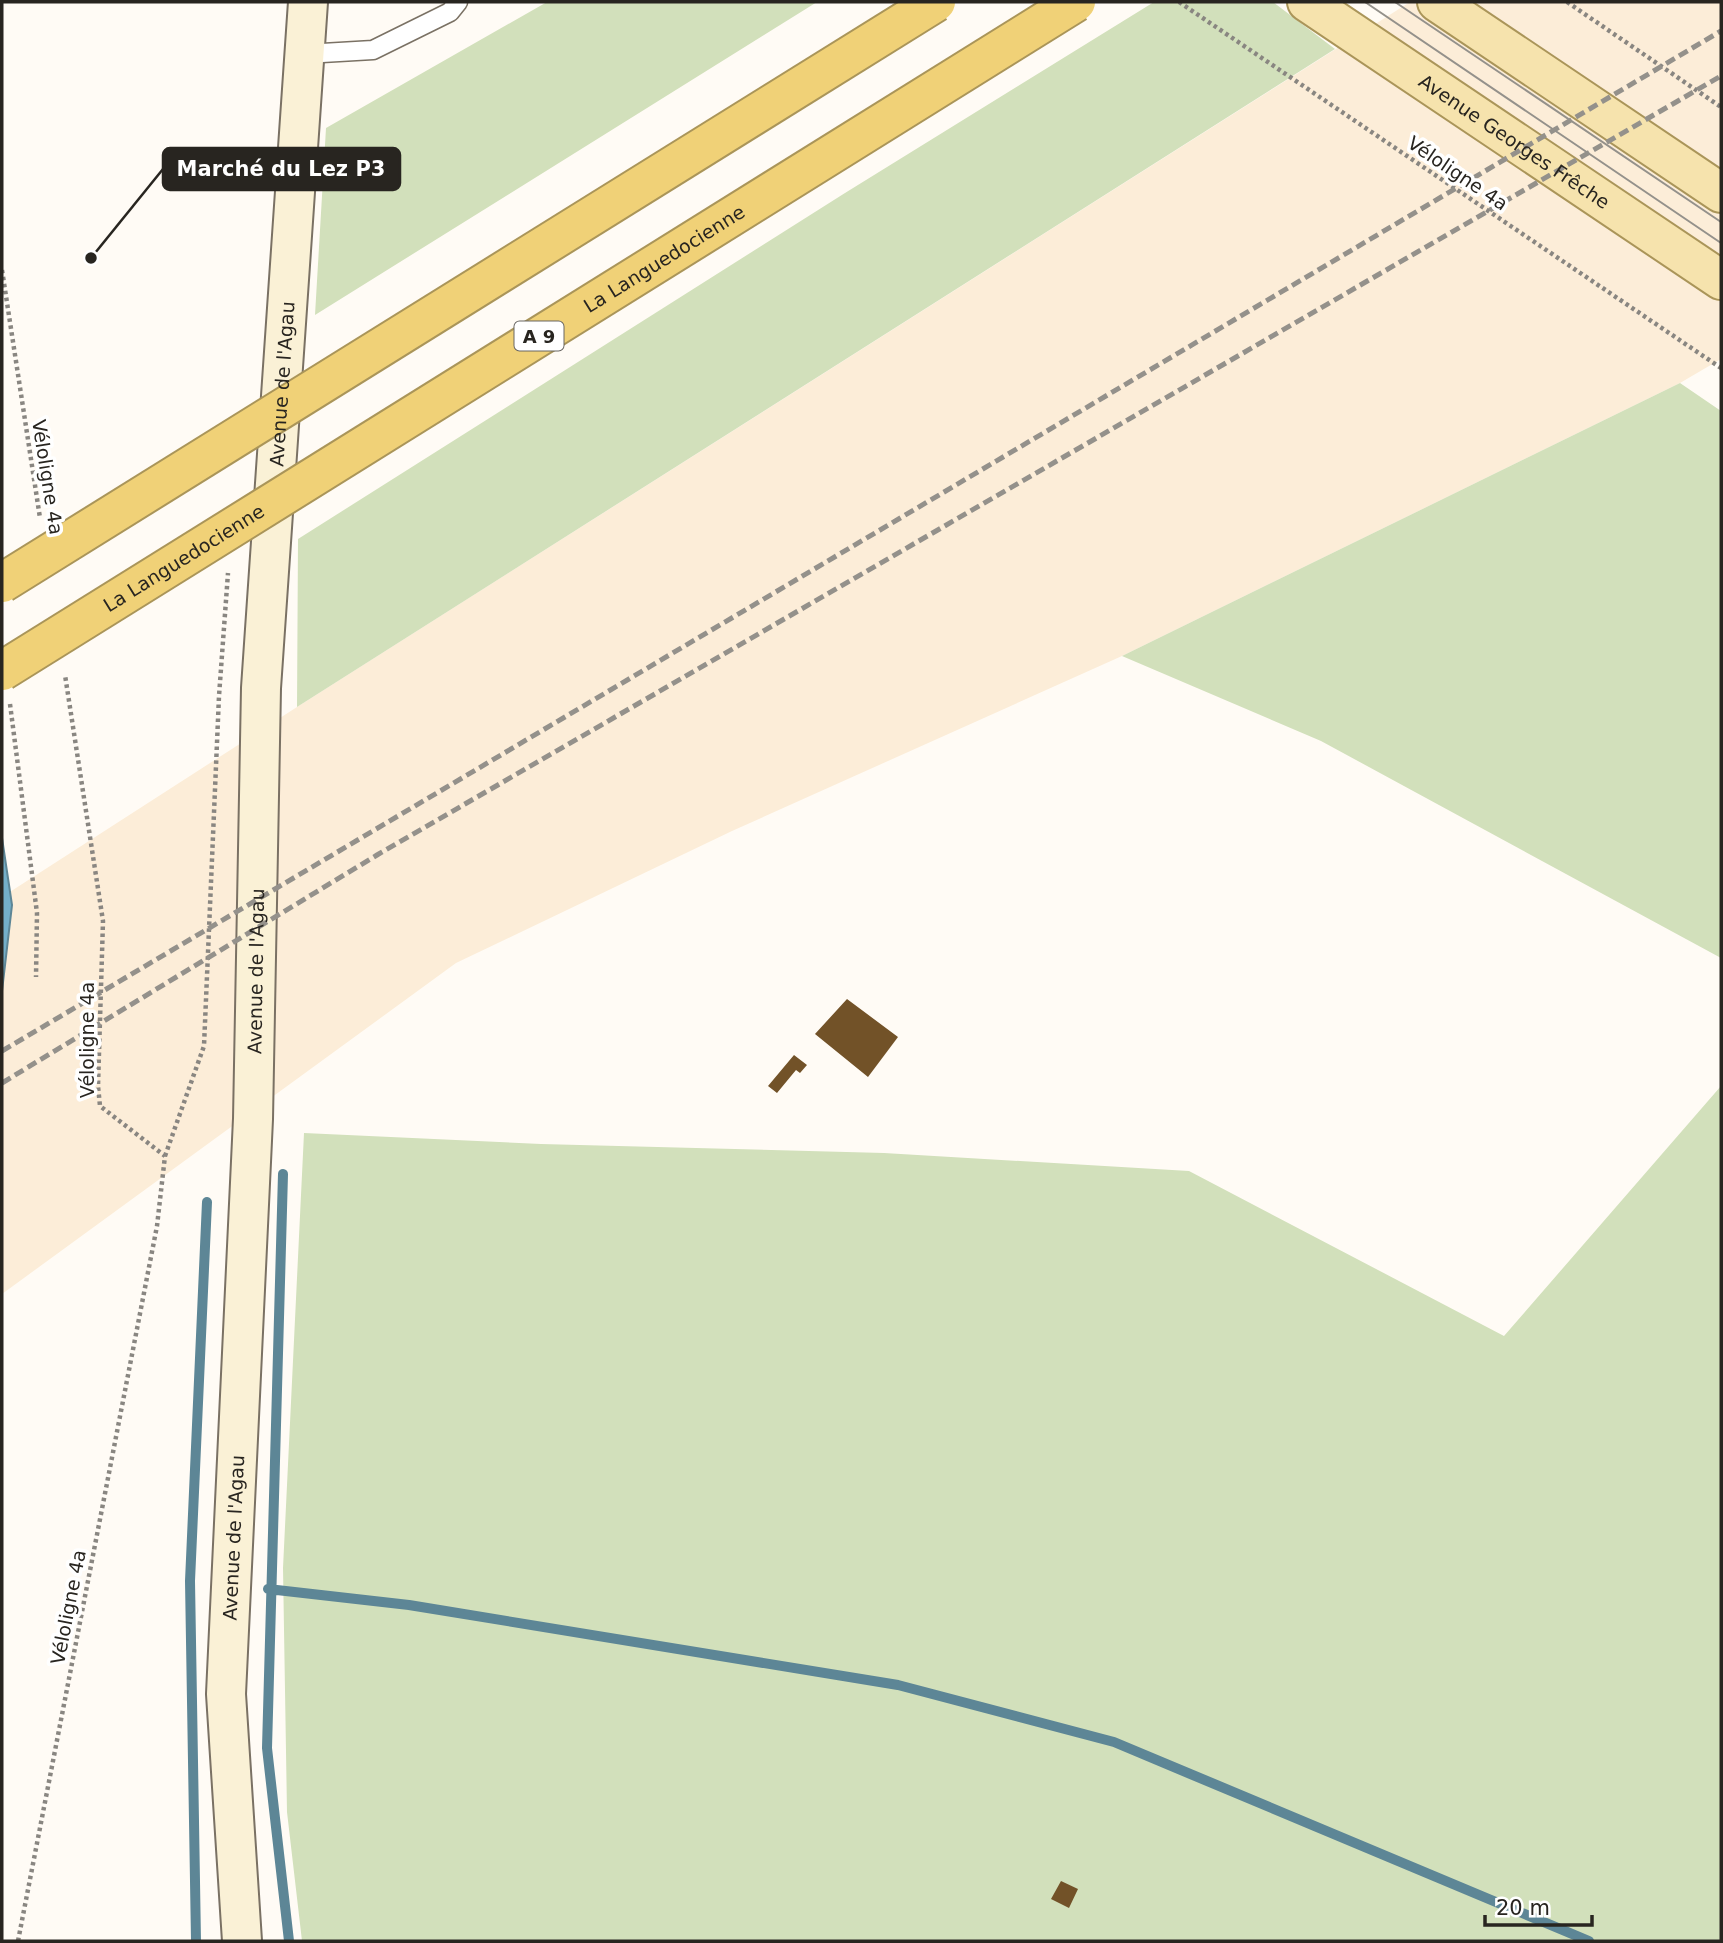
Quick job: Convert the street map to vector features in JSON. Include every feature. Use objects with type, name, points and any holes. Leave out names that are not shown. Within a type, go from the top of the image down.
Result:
[{"type":"highway","points":[[2,583],[936,2]]},
{"type":"highway","name":"La Languedocienne","points":[[6,687],[1076,2]]},
{"type":"main road","name":"Avenue Georges Frêche","points":[[1307,2],[1721,280]]},
{"type":"main road","points":[[1437,2],[1721,194]]},
{"type":"street","name":"Avenue de l'Agau","points":[[242,1941],[226,1694],[253,1119],[261,688],[308,2]]},
{"type":"lane","points":[[305,54],[373,50],[450,12],[458,2]]},
{"type":"path","name":"Véloligne 4a","points":[[1179,2],[1721,368]]},
{"type":"path","points":[[1567,2],[1721,107]]},
{"type":"path","name":"Véloligne 4a","points":[[2,270],[42,528]]},
{"type":"path","name":"Véloligne 4a","points":[[18,1941],[157,1226],[165,1156],[100,1106],[98,1086],[103,921],[63,663]]},
{"type":"path","points":[[6,687],[37,913],[36,977]]},
{"type":"shaded area","points":[[1410,2],[1721,2],[1721,359],[1680,383],[1122,656],[732,831],[456,963],[2,1294],[2,897]]},
{"type":"green space","points":[[547,2],[817,2],[315,315],[326,128]]},
{"type":"green space","points":[[1154,2],[1273,2],[1335,49],[297,707],[298,539],[845,193]]},
{"type":"green space","points":[[1680,383],[1721,411],[1721,958],[1321,741],[1122,656]]},
{"type":"green space","points":[[1721,1086],[1721,1941],[302,1941],[287,1812],[283,1568],[304,1133],[541,1144],[884,1153],[1189,1171],[1504,1336]]},
{"type":"water","points":[[2,838],[12,905],[2,991]]},
{"type":"building","points":[[847,999],[898,1037],[868,1077],[815,1034]]},
{"type":"building","points":[[794,1055],[807,1065],[800,1073],[796,1070],[777,1093],[768,1086]]},
{"type":"building","points":[[1061,1881],[1078,1889],[1069,1908],[1051,1899]]},
{"type":"waterway","points":[[283,1174],[267,1748],[289,1941]]},
{"type":"waterway","points":[[196,1941],[190,1581],[207,1202]]},
{"type":"waterway","points":[[268,1589],[409,1605],[898,1685],[1114,1742],[1589,1941]]},
{"type":"tram line","points":[[1365,2],[1721,243]]},
{"type":"tram line","points":[[1395,2],[1721,222]]},
{"type":"railway","points":[[2,1051],[1721,31]]},
{"type":"railway","points":[[2,1083],[377,855],[1721,76]]},
{"type":"place","name":"Marché du Lez P3","points":[[91,258]]}]
